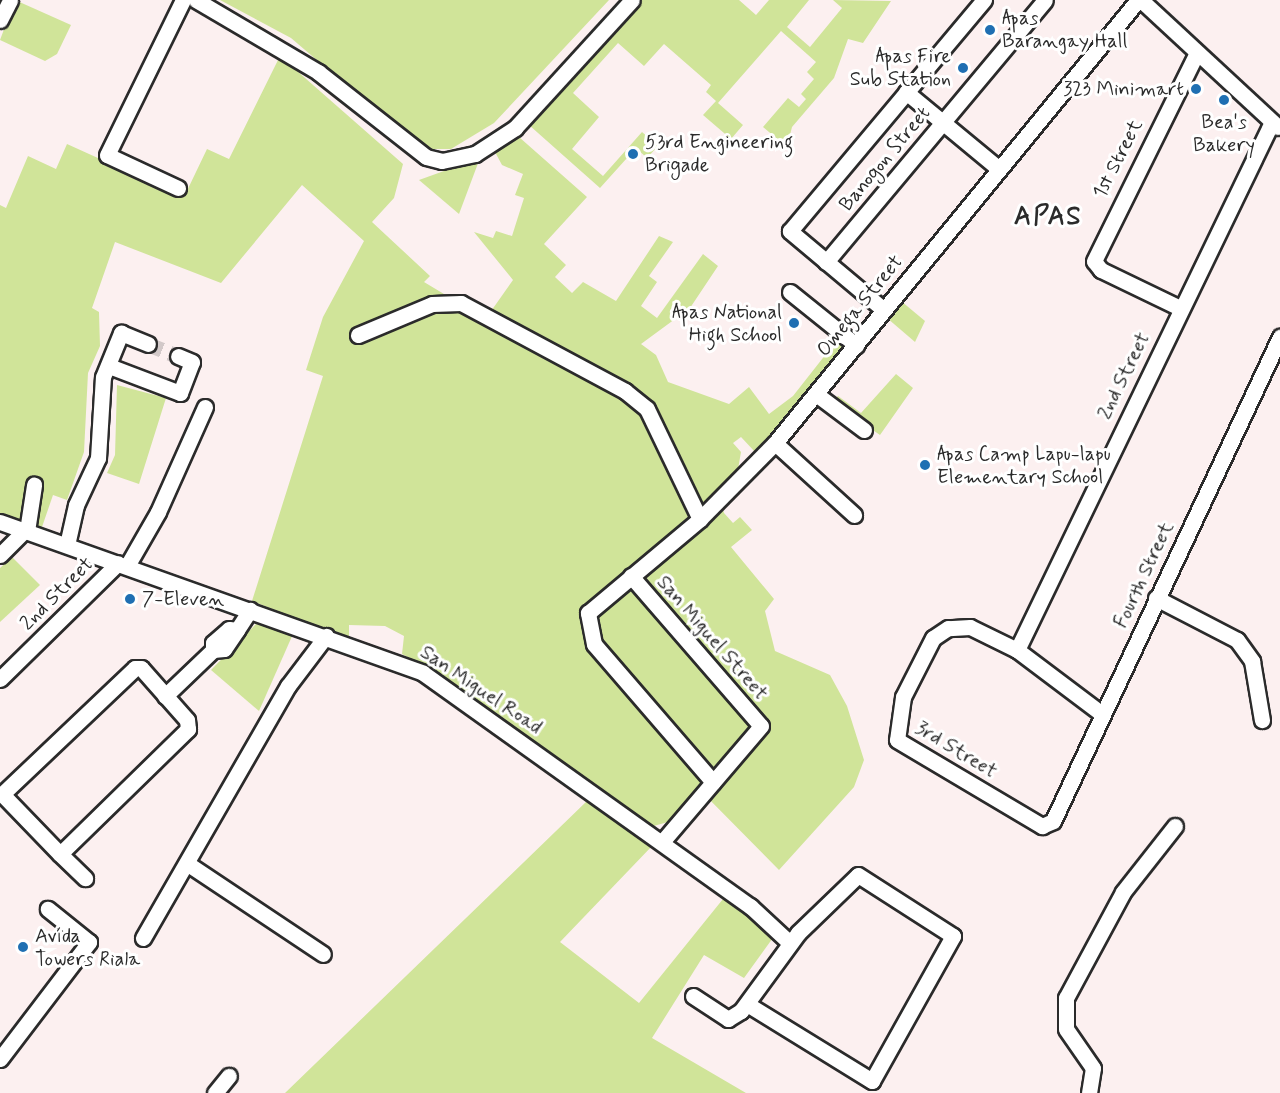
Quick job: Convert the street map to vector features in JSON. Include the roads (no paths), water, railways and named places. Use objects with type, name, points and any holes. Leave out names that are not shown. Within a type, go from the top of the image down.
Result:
[{"type":"street","points":[[0,20],[10,0]]},
{"type":"street","points":[[178,188],[107,154],[183,0]]},
{"type":"street","points":[[196,0],[318,72],[426,157],[459,160],[515,128],[632,0]]},
{"type":"street","points":[[884,310],[790,231],[984,0]]},
{"type":"street","name":"Banogon Street","points":[[826,262],[1045,0]]},
{"type":"street","points":[[1139,0],[1276,125]]},
{"type":"street","name":"Omega Street","points":[[713,782],[594,644],[588,613],[700,519],[775,443],[1139,0]]},
{"type":"street","name":"1st Street","points":[[1180,308],[1101,270],[1094,261],[1197,53]]},
{"type":"street","points":[[906,92],[999,169]]},
{"type":"street","name":"2nd Street","points":[[1017,650],[1180,308],[1276,125]]},
{"type":"street","points":[[790,292],[856,345]]},
{"type":"street","points":[[358,335],[432,304],[461,303],[624,391],[647,409],[700,519]]},
{"type":"street","points":[[69,539],[77,531],[84,513],[80,504],[98,458],[109,366],[121,333],[148,344]]},
{"type":"street","name":"Fourth Street","points":[[1042,826],[1053,820],[1280,338]]},
{"type":"street","points":[[109,366],[180,393],[192,362],[178,356]]},
{"type":"street","points":[[816,393],[864,430]]},
{"type":"street","name":"2nd Street","points":[[0,680],[122,565],[158,512],[205,407]]},
{"type":"street","points":[[775,443],[854,516]]},
{"type":"street","points":[[0,555],[26,531],[34,485]]},
{"type":"street","name":"San Miguel Road","points":[[0,522],[26,531],[69,539],[122,565],[326,636],[423,673],[750,906],[790,943]]},
{"type":"street","name":"San Miguel Street","points":[[631,576],[761,726],[662,842]]},
{"type":"street","points":[[1156,598],[1237,640],[1252,660],[1262,720]]},
{"type":"street","points":[[165,696],[213,650],[229,628],[237,630],[250,610]]},
{"type":"street","name":"3rd Street","points":[[1042,826],[897,740],[903,697],[933,638],[948,628],[970,627],[1017,650],[1102,714]]},
{"type":"street","points":[[143,938],[188,864],[288,686],[326,636]]},
{"type":"street","points":[[60,854],[188,729],[189,722],[135,668],[2,794],[60,854],[85,878]]},
{"type":"street","points":[[1089,1093],[1093,1068],[1066,1029],[1066,998],[1124,892],[1175,826]]},
{"type":"street","points":[[188,864],[323,954]]},
{"type":"street","points":[[693,996],[728,1019],[747,1004],[790,943],[858,875],[953,936],[872,1081],[747,1004]]},
{"type":"street","points":[[0,1059],[89,942],[48,909]]},
{"type":"street","points":[[215,1093],[229,1076]]},
{"type":"tunnel","points":[[148,344],[178,356]]},
{"type":"place","name":"Apas Barangay Hall","points":[[990,30]]},
{"type":"place","name":"Apas Fire Sub Station","points":[[963,68]]},
{"type":"place","name":"323 Minimart","points":[[1196,89]]},
{"type":"place","name":"Bea's Bakery","points":[[1224,100]]},
{"type":"place","name":"53rd Engineering Brigade","points":[[633,154]]},
{"type":"place","name":"Apas National High School","points":[[794,323]]},
{"type":"place","name":"Apas Camp Lapu-lapu Elementary School","points":[[925,465]]},
{"type":"place","name":"7-Eleven","points":[[130,599]]},
{"type":"place","name":"Avída Towers Riala","points":[[23,947]]},
{"type":"district","name":"APAS","points":[[1048,218]]}]
